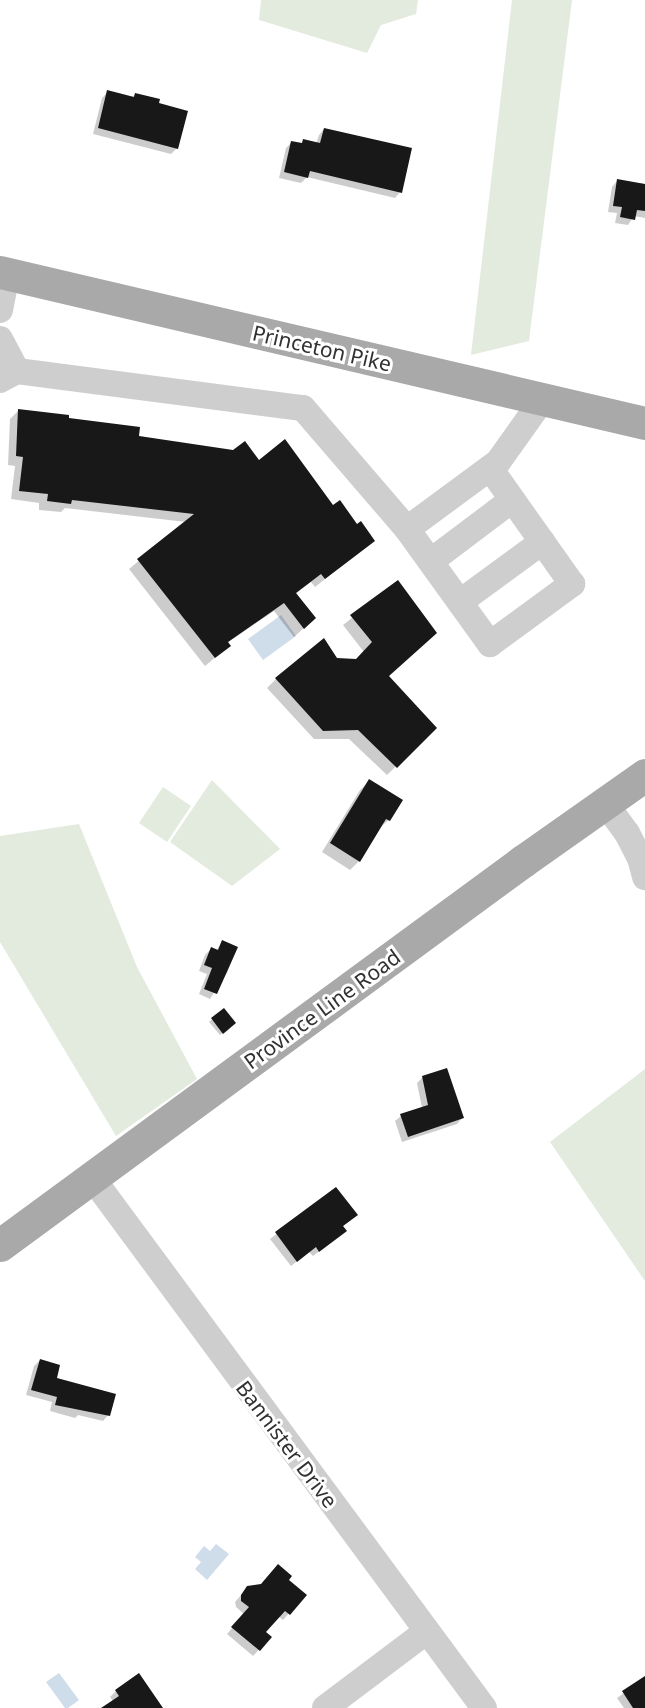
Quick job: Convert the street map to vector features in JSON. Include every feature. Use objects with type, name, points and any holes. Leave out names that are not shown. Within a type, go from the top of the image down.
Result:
[{"type":"main road","name":"Princeton Pike","points":[[4,273],[645,423]]},
{"type":"main road","name":"Province Line Road","points":[[0,1245],[645,776]]},
{"type":"street","points":[[0,310],[4,273]]},
{"type":"street","points":[[0,339],[9,376],[303,408],[407,529],[490,644],[572,584],[490,468]]},
{"type":"street","points":[[407,529],[498,462],[543,399]]},
{"type":"street","points":[[430,561],[512,500]]},
{"type":"street","points":[[460,602],[542,542]]},
{"type":"street","points":[[605,803],[627,833],[640,858],[645,877]]},
{"type":"street","name":"Bannister Drive","points":[[93,1179],[484,1708]]},
{"type":"street","points":[[325,1708],[426,1632]]},
{"type":"shaded area","points":[[261,0],[418,0],[416,14],[381,25],[367,53],[259,20]]},
{"type":"shaded area","points":[[512,0],[572,0],[529,341],[471,355]]},
{"type":"shaded area","points":[[212,780],[280,849],[232,886],[170,842]]},
{"type":"shaded area","points":[[163,787],[191,806],[167,842],[139,823]]},
{"type":"shaded area","points":[[79,824],[137,967],[197,1079],[116,1136],[0,942],[0,836]]},
{"type":"shaded area","points":[[645,1069],[645,1281],[550,1142]]},
{"type":"water","points":[[281,615],[296,636],[263,660],[248,639]]},
{"type":"water","points":[[216,1544],[229,1554],[207,1580],[195,1569],[201,1562],[195,1557],[204,1546],[210,1551]]},
{"type":"water","points":[[59,1673],[79,1700],[68,1708],[65,1708],[46,1682]]},
{"type":"building","points":[[107,90],[134,97],[135,93],[160,99],[159,103],[188,111],[178,149],[98,128]]},
{"type":"building","points":[[324,128],[412,148],[402,193],[310,171],[308,178],[284,172],[291,141],[302,143],[303,139],[320,143]]},
{"type":"building","points":[[617,179],[645,184],[645,211],[637,210],[635,220],[620,217],[622,207],[613,206]]},
{"type":"building","points":[[18,409],[140,427],[139,436],[233,450],[245,441],[259,460],[285,439],[333,505],[340,500],[357,524],[361,521],[375,541],[325,579],[321,574],[296,593],[316,618],[304,629],[284,603],[228,642],[231,646],[215,658],[137,559],[194,514],[72,500],[71,504],[47,501],[48,494],[19,491],[23,457],[16,456]]},
{"type":"building","points":[[398,580],[437,633],[389,676],[437,728],[397,768],[358,730],[323,731],[275,678],[324,638],[337,658],[356,659],[372,642],[350,615]]},
{"type":"building","points":[[369,779],[403,800],[390,821],[386,819],[360,862],[330,843]]},
{"type":"building","points":[[222,940],[238,947],[217,994],[204,989],[212,968],[204,965],[211,947],[218,950]]},
{"type":"building","points":[[224,1008],[236,1023],[223,1034],[211,1018]]},
{"type":"building","points":[[447,1068],[464,1118],[408,1137],[400,1114],[428,1105],[422,1076]]},
{"type":"building","points":[[336,1187],[358,1215],[343,1226],[347,1231],[319,1252],[316,1247],[297,1262],[275,1232]]},
{"type":"building","points":[[40,1359],[60,1365],[57,1378],[116,1394],[110,1416],[55,1405],[57,1397],[31,1390]]},
{"type":"building","points":[[278,1564],[292,1576],[289,1580],[307,1595],[290,1615],[285,1611],[266,1632],[272,1637],[260,1651],[231,1627],[249,1607],[241,1601],[241,1595],[247,1586],[261,1584]]},
{"type":"building","points":[[139,1673],[163,1708],[101,1708],[119,1696],[115,1690]]},
{"type":"building","points":[[645,1676],[645,1708],[633,1708],[622,1691]]}]
